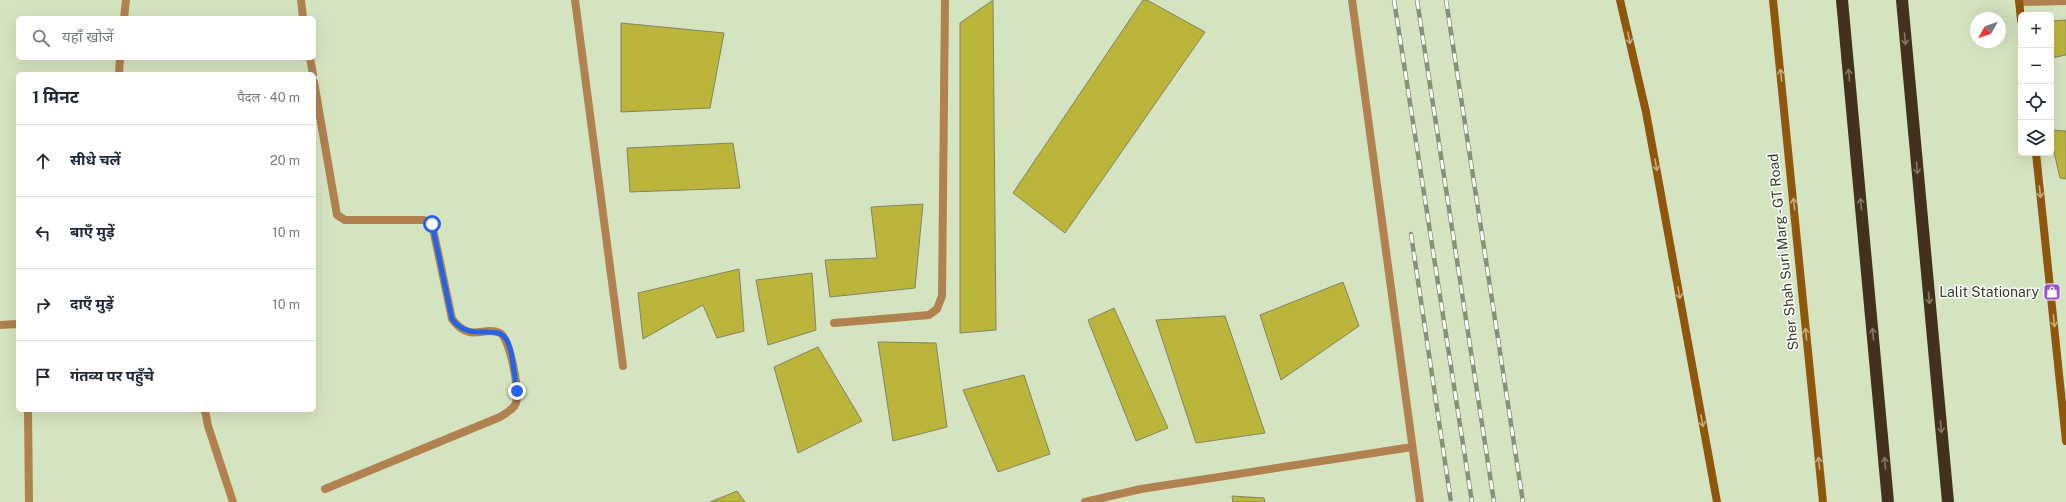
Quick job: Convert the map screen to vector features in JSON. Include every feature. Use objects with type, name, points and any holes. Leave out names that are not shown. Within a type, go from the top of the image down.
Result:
[{"type":"highway","points":[[1842,0],[1888,502]]},
{"type":"highway","points":[[1902,0],[1948,502]]},
{"type":"street","points":[[124,16],[126,0]]},
{"type":"street","points":[[300,0],[304,16]]},
{"type":"street","points":[[575,0],[623,366]]},
{"type":"street","points":[[834,323],[929,315],[937,309],[942,296],[945,0]]},
{"type":"street","points":[[1352,0],[1420,502]]},
{"type":"street","points":[[1620,0],[1646,112],[1717,502]]},
{"type":"street","name":"Sher Shah Suri Marg - GT Road","points":[[1774,0],[1823,502]]},
{"type":"street","points":[[2020,12],[2019,1],[2066,1]]},
{"type":"street","points":[[119,72],[120,60]]},
{"type":"street","points":[[310,60],[313,72]]},
{"type":"street","points":[[316,94],[337,215],[345,220],[424,220],[432,224],[452,319],[458,327],[467,331],[500,333],[506,338],[509,346],[517,391],[516,403],[510,411],[500,417],[325,489]]},
{"type":"street","points":[[2036,156],[2066,441]]},
{"type":"street","points":[[0,326],[16,324]]},
{"type":"street","points":[[28,412],[29,502]]},
{"type":"street","points":[[205,412],[208,426],[233,502]]},
{"type":"street","points":[[1085,502],[1141,489],[1412,447]]},
{"type":"building","points":[[993,0],[996,330],[960,333],[960,23]]},
{"type":"building","points":[[1143,0],[1147,0],[1205,32],[1065,233],[1013,193]]},
{"type":"building","points":[[2066,20],[2066,55],[2054,57],[2054,48],[2054,21]]},
{"type":"building","points":[[621,23],[724,33],[710,108],[621,112]]},
{"type":"building","points":[[2054,130],[2066,131],[2066,179],[2060,178],[2054,152]]},
{"type":"building","points":[[733,143],[740,188],[630,192],[627,148]]},
{"type":"building","points":[[923,204],[915,288],[830,297],[825,260],[877,258],[871,207]]},
{"type":"building","points":[[739,269],[744,331],[717,338],[703,305],[643,339],[638,293]]},
{"type":"building","points":[[812,273],[816,330],[768,345],[756,280]]},
{"type":"building","points":[[1343,282],[1359,326],[1281,380],[1260,315]]},
{"type":"building","points":[[1114,308],[1168,428],[1136,441],[1088,320]]},
{"type":"building","points":[[1225,316],[1265,433],[1196,443],[1156,320]]},
{"type":"building","points":[[878,342],[936,343],[947,427],[893,441]]},
{"type":"building","points":[[818,347],[862,421],[798,453],[774,367]]},
{"type":"building","points":[[1024,375],[1050,454],[998,472],[963,390]]},
{"type":"building","points":[[737,491],[745,502],[710,502]]},
{"type":"building","points":[[1232,496],[1264,498],[1265,502],[1233,502]]},
{"type":"railway","points":[[1394,0],[1472,502]]},
{"type":"railway","points":[[1417,0],[1494,502]]},
{"type":"railway","points":[[1446,0],[1523,502]]},
{"type":"railway","points":[[1411,234],[1451,502]]},
{"type":"place","name":"Lalit Stationary","points":[[2052,292]]},
{"type":"route","points":[[432,224],[452,319],[458,327],[467,331],[479,333],[500,333],[506,338],[509,346],[517,391]]}]
